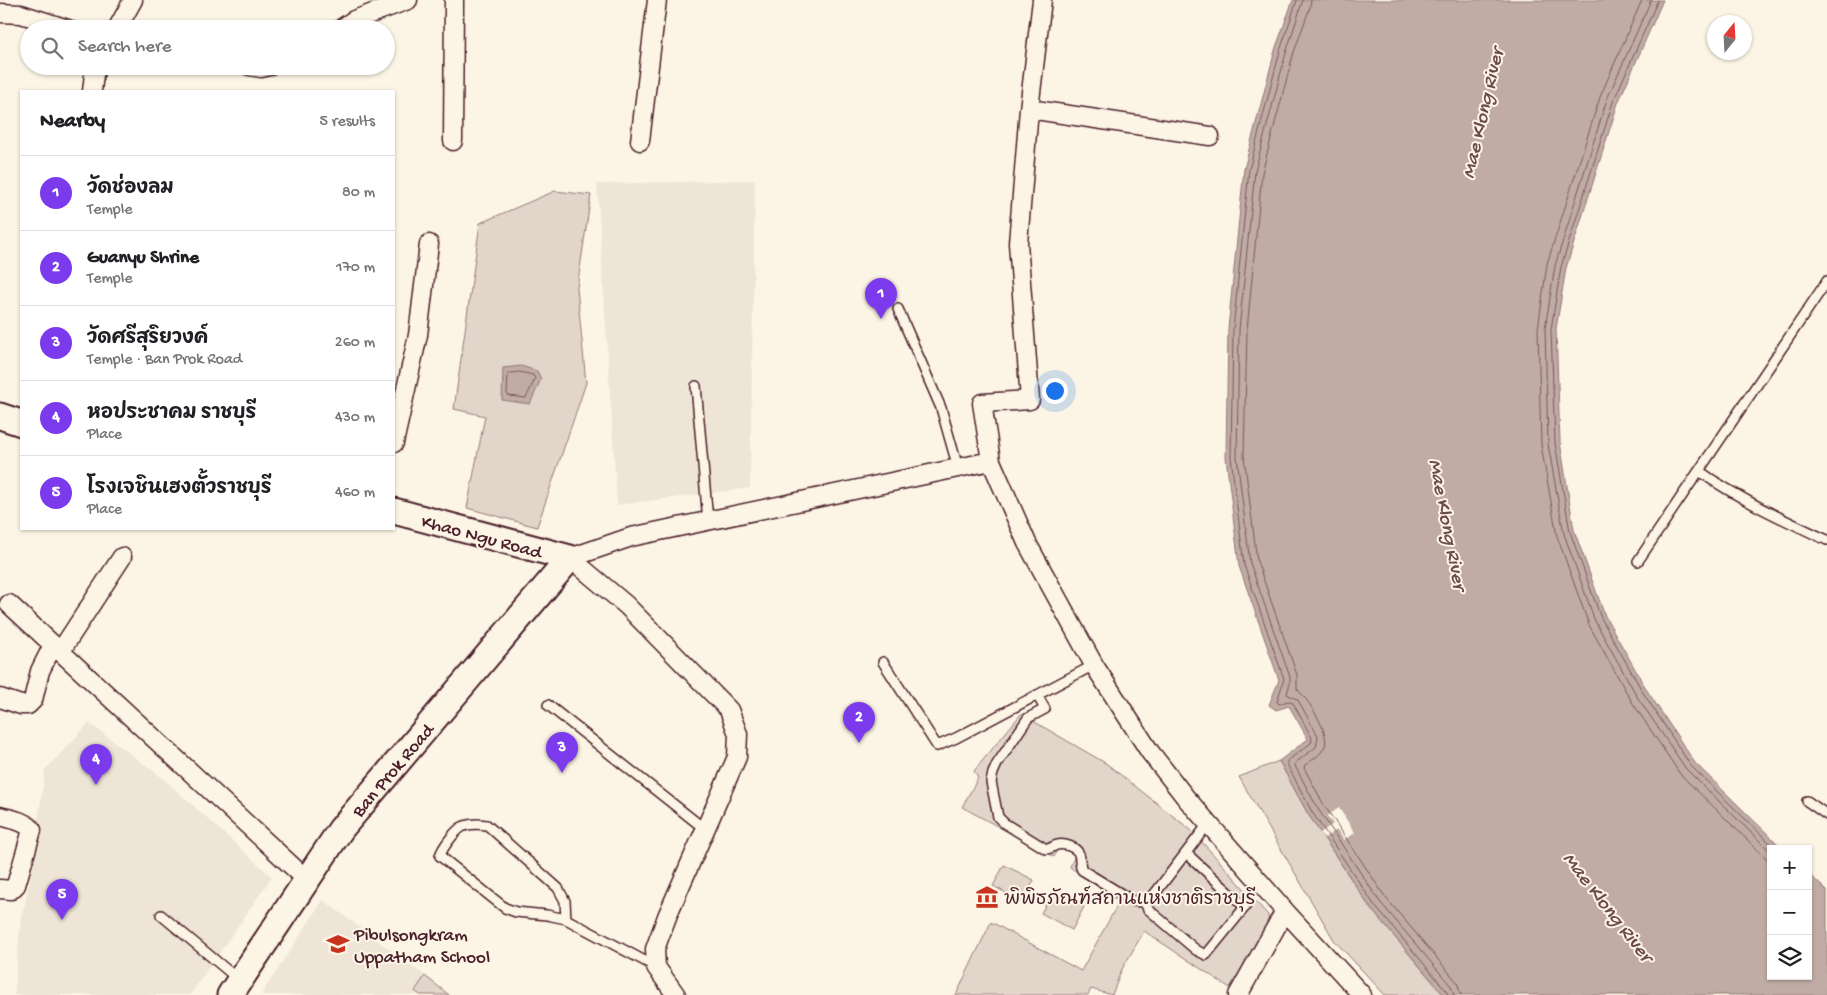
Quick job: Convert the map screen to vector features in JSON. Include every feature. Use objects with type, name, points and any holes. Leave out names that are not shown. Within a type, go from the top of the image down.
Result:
[{"type":"street","points":[[122,20],[133,0]]},
{"type":"street","points":[[354,20],[408,0]]},
{"type":"street","points":[[453,141],[454,0]]},
{"type":"street","points":[[640,141],[657,0]]},
{"type":"street","points":[[1042,0],[1029,109],[1018,243],[1030,400],[982,403],[991,461],[1027,543],[1094,665],[1150,752],[1208,824],[1362,995]]},
{"type":"street","points":[[0,13],[21,14],[40,20]]},
{"type":"street","points":[[92,90],[94,75]]},
{"type":"street","points":[[1029,109],[1210,136]]},
{"type":"street","points":[[395,438],[418,335],[429,244]]},
{"type":"street","points":[[0,416],[20,423]]},
{"type":"street","points":[[570,558],[631,537],[991,461]]},
{"type":"street","name":"Khao Ngu Road","points":[[395,512],[570,558]]},
{"type":"street","points":[[0,698],[21,705],[28,705],[33,700],[40,671],[122,557]]},
{"type":"street","points":[[570,558],[626,605],[729,710],[738,734],[737,757],[668,914],[655,949],[656,967],[676,995]]},
{"type":"street","name":"Ban Prok Road","points":[[234,988],[306,878],[341,829],[570,558]]},
{"type":"street","points":[[9,604],[306,878]]},
{"type":"street","points":[[0,816],[25,824],[32,830],[16,885],[11,890],[0,889]]},
{"type":"street","points":[[1238,995],[1285,911]]},
{"type":"lane","points":[[1638,561],[1827,281]]},
{"type":"lane","points":[[898,309],[941,408],[958,468]]},
{"type":"lane","points":[[696,386],[708,520]]},
{"type":"lane","points":[[1698,471],[1726,490],[1771,514],[1827,540]]},
{"type":"lane","points":[[883,662],[937,746],[956,738],[1094,665]]},
{"type":"lane","points":[[1037,695],[1045,709],[1028,718],[992,773],[991,782],[998,817],[1004,823],[1046,849],[1059,844],[1065,844],[1073,848],[1079,855],[1082,870],[1133,900],[1144,901],[1153,896],[1208,824]]},
{"type":"lane","points":[[548,705],[706,830]]},
{"type":"lane","points":[[1808,801],[1827,815]]},
{"type":"lane","points":[[566,919],[564,902],[558,888],[487,825],[474,824],[462,827],[442,849],[440,856],[505,908],[516,912],[566,919],[656,967]]},
{"type":"lane","points":[[1144,901],[1148,909],[1196,950],[1206,955],[1245,907],[1186,853]]},
{"type":"lane","points":[[161,915],[234,988]]},
{"type":"shaded area","points":[[755,180],[750,488],[617,505],[597,184]]},
{"type":"shaded area","points":[[555,191],[591,195],[577,288],[586,383],[537,527],[467,508],[485,416],[454,409],[480,223]]},
{"type":"shaded area","points":[[1021,714],[1107,764],[1192,831],[1268,915],[1269,924],[1230,988],[1144,931],[1121,971],[1112,995],[1091,989],[1088,995],[956,995],[991,922],[1081,971],[1119,902],[1070,867],[1075,855],[1058,845],[1054,857],[962,807],[978,778],[974,771]]},
{"type":"shaded area","points":[[89,723],[164,779],[272,877],[190,995],[14,995],[21,915],[30,879],[45,770]]},
{"type":"shaded area","points":[[1279,761],[1308,814],[1371,909],[1444,995],[1385,995],[1334,940],[1239,777]]},
{"type":"shaded area","points":[[1004,865],[1034,880],[1023,902],[993,886]]},
{"type":"shaded area","points":[[1053,891],[1084,907],[1072,930],[1041,913]]},
{"type":"shaded area","name":"Pibulsongkram Uppatham School","points":[[323,900],[451,995],[261,995]]},
{"type":"shaded area","points":[[425,976],[449,995],[420,995],[415,991]]},
{"type":"water","name":"Mae Klong River","points":[[1293,0],[1663,0],[1618,103],[1566,268],[1556,329],[1560,442],[1574,530],[1605,616],[1648,692],[1695,763],[1779,845],[1767,845],[1767,980],[1812,980],[1812,877],[1827,891],[1827,995],[1444,995],[1371,909],[1308,814],[1279,761],[1308,739],[1289,706],[1276,710],[1269,705],[1279,680],[1239,566],[1226,457],[1228,329],[1244,169],[1275,50]]},
{"type":"water","points":[[521,366],[537,371],[541,379],[530,404],[502,400],[503,368]]},
{"type":"pier","points":[[1339,808],[1355,833],[1344,840],[1337,830],[1324,838],[1320,833],[1333,824],[1327,816]]},
{"type":"place","name":"วัดช่องลม","points":[[881,319]]},
{"type":"place","name":"Guanyu Shrine","points":[[859,743]]},
{"type":"place","name":"วัดศรีสุริยวงค์","points":[[562,773]]},
{"type":"place","name":"หอประชาคม ราชบุรี","points":[[96,785]]},
{"type":"place","name":"พิพิธภัณฑ์สถานแห่งชาติราชบุรี","points":[[987,897]]},
{"type":"place","name":"โรงเจชินเฮงตั้วราชบุรี","points":[[62,920]]},
{"type":"place","name":"Pibulsongkram Uppatham School","points":[[338,944]]}]
